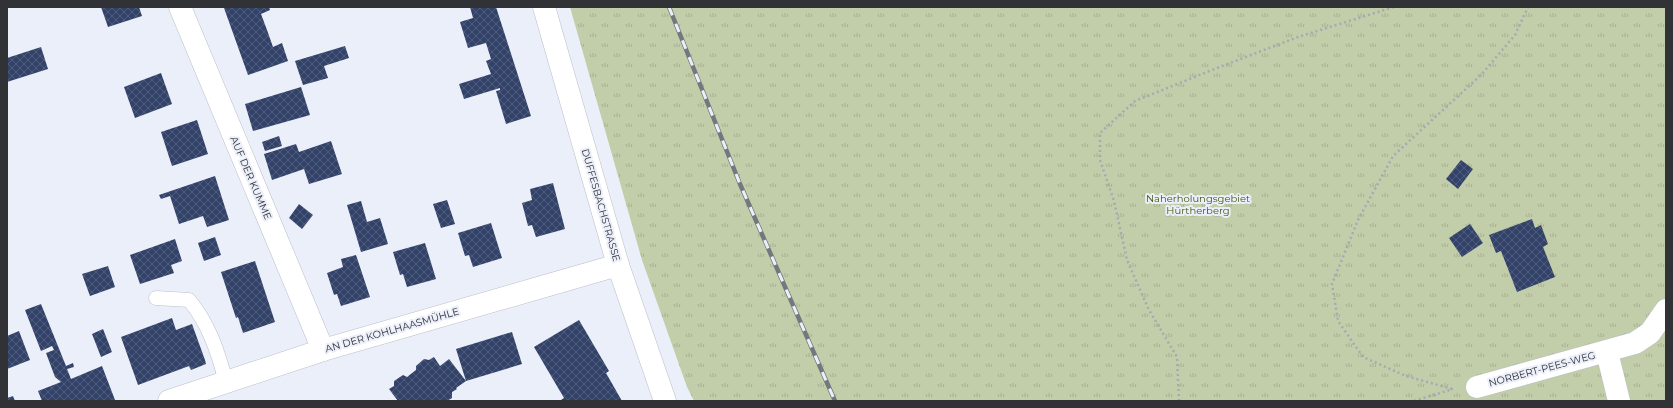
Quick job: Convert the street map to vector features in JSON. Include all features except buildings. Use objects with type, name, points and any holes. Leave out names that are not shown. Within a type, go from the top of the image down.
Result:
[{"type":"street","name":"AUF DER KUMME","points":[[180,7],[323,350]]},
{"type":"street","name":"DUFFESBACHSTRASSE","points":[[544,7],[618,265],[665,401]]},
{"type":"street","name":"AN DER KOHLHAASMÜHLE","points":[[169,401],[192,397],[226,382],[323,350],[618,265]]},
{"type":"street","name":"NORBERT-PEES-WEG","points":[[1477,387],[1635,343],[1650,333],[1666,310]]},
{"type":"street","name":"NORBERT-PEES-WEG","points":[[1607,352],[1619,401]]},
{"type":"lane","points":[[156,298],[189,300],[200,313],[218,352],[226,382]]},
{"type":"path","points":[[1179,401],[1178,358],[1149,310],[1127,260],[1114,201],[1100,160],[1100,133],[1135,102],[1217,68],[1291,40],[1394,7]]},
{"type":"path","points":[[1452,389],[1406,376],[1363,357],[1338,321],[1332,284],[1358,220],[1393,156],[1481,75],[1515,35],[1528,7]]},
{"type":"path","points":[[1414,401],[1452,389],[1477,387]]},
{"type":"green space","name":"Naherholungsgebiet Hürtherberg","points":[[570,7],[1666,7],[1666,401],[694,401],[687,387],[642,260]]},
{"type":"railway","points":[[669,7],[740,184],[835,401]]}]
